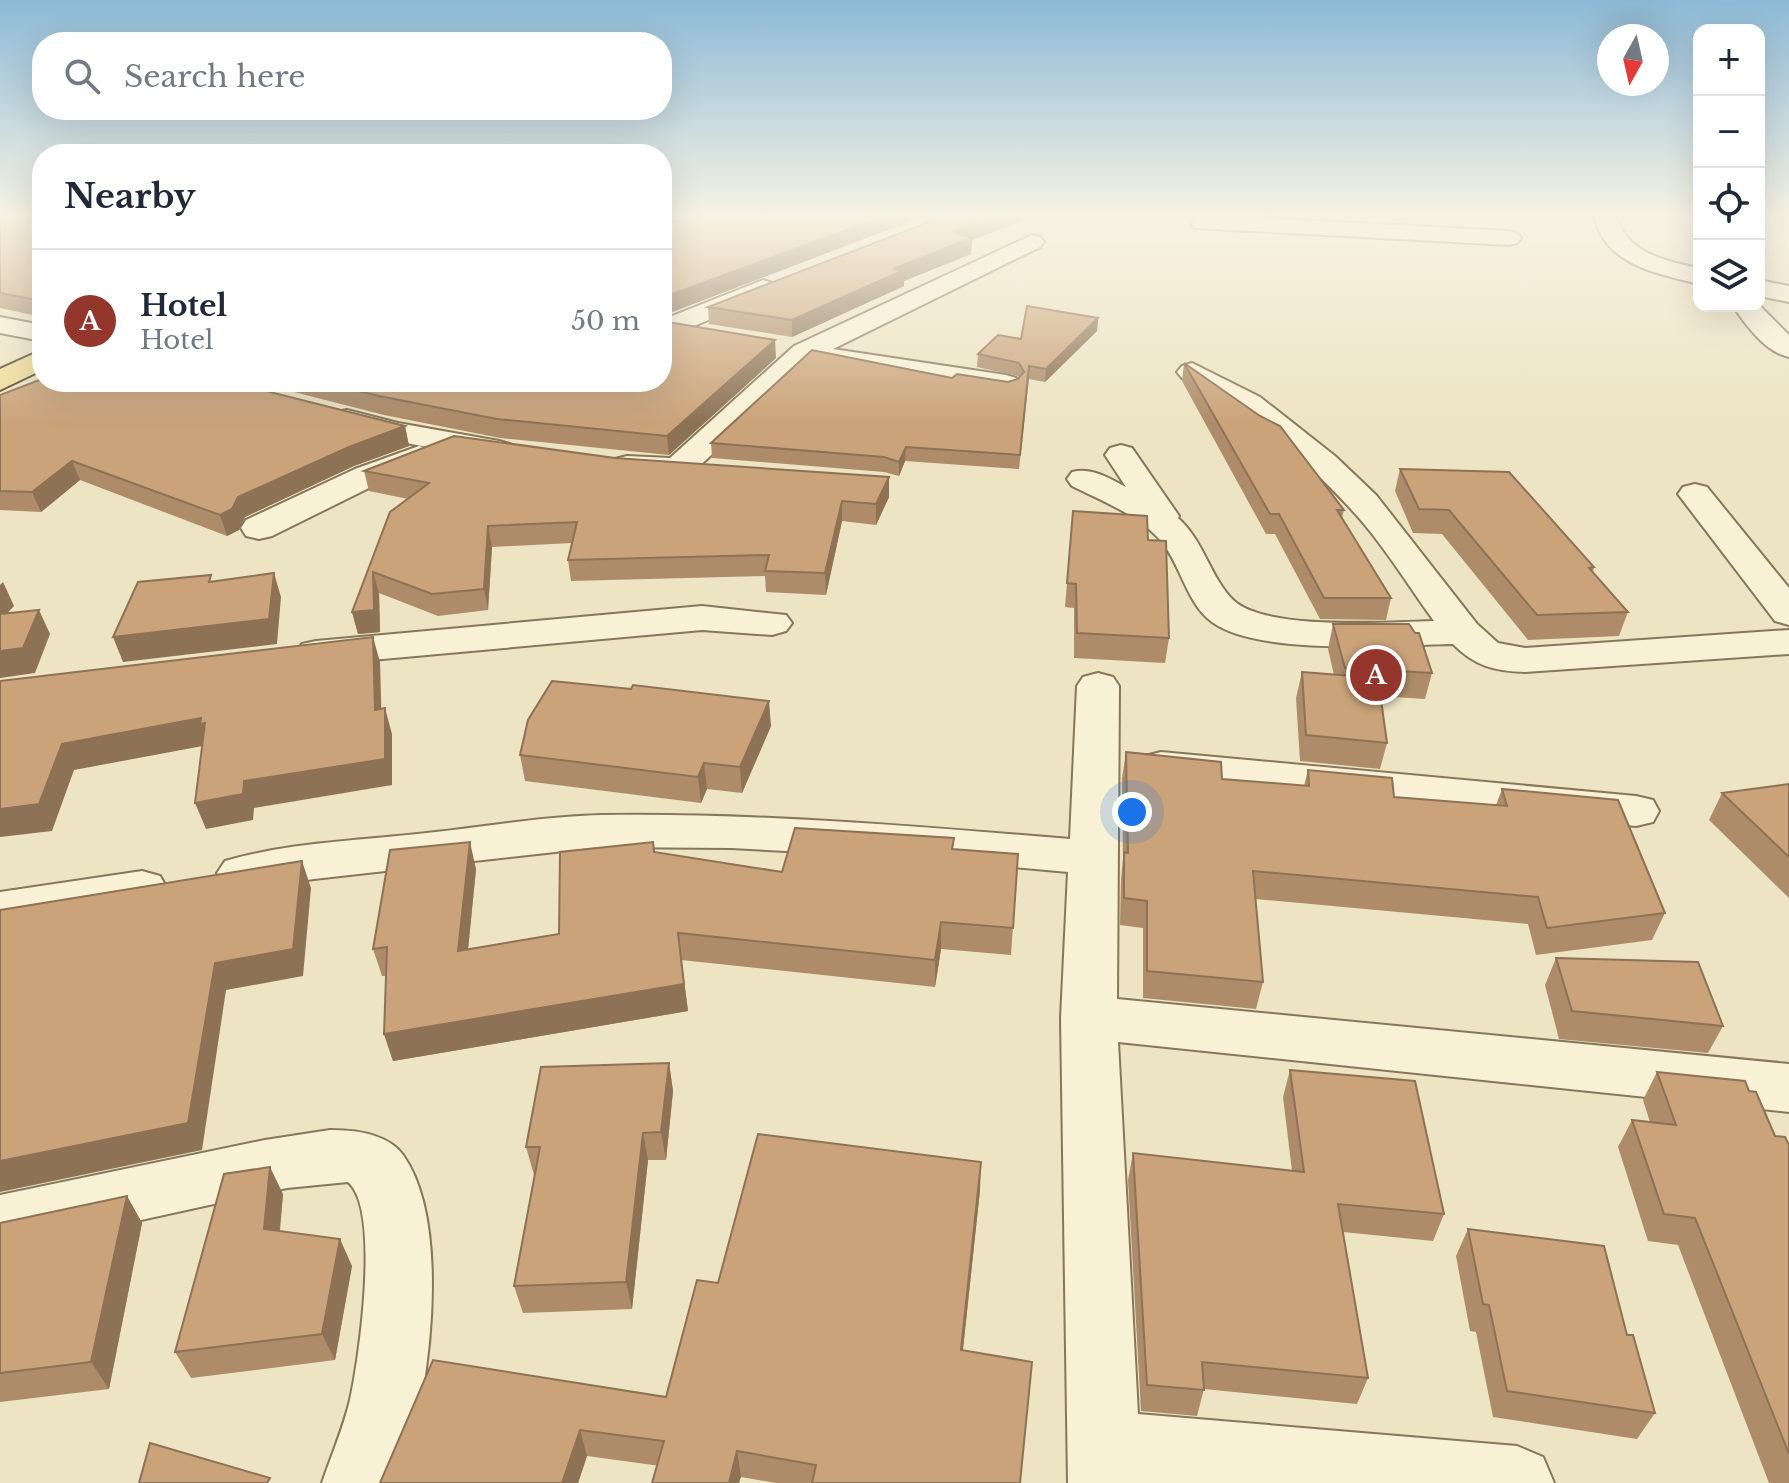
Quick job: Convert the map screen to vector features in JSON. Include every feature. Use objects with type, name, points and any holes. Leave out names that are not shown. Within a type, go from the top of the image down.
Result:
[{"type":"main road","points":[[0,381],[32,364]]},
{"type":"street","points":[[672,325],[771,284]]},
{"type":"street","points":[[678,468],[790,350],[937,284]]},
{"type":"street","points":[[1765,289],[1789,294]]},
{"type":"street","points":[[1751,312],[1766,330],[1789,349]]},
{"type":"street","points":[[0,325],[32,331]]},
{"type":"street","points":[[672,329],[718,338]]},
{"type":"street","points":[[790,350],[1006,384]]},
{"type":"street","points":[[1192,372],[1249,403],[1323,463],[1364,502],[1463,632],[1484,652],[1501,659],[1525,660],[1789,642]]},
{"type":"street","points":[[315,410],[451,444],[531,456]]},
{"type":"street","points":[[259,528],[367,476],[451,444]]},
{"type":"street","points":[[1121,455],[1173,533],[1204,590],[1224,613],[1239,623],[1271,631],[1463,632]]},
{"type":"street","points":[[596,465],[725,472]]},
{"type":"street","points":[[1084,479],[1114,494],[1173,533]]},
{"type":"street","points":[[1695,494],[1771,571],[1789,613]]},
{"type":"street","points":[[278,657],[702,618],[772,623]]},
{"type":"street","points":[[1098,686],[1089,1018],[1105,1465],[1517,1483]]},
{"type":"street","points":[[1097,759],[1636,811]]},
{"type":"street","points":[[0,910],[314,862],[600,831],[793,835],[1092,857]]},
{"type":"street","points":[[1089,1018],[1789,1088]]},
{"type":"street","points":[[0,1223],[278,1165],[336,1155],[366,1159],[379,1170],[391,1200],[399,1279],[398,1332],[385,1404],[359,1483]]},
{"type":"building","points":[[0,284],[32,284],[32,299],[0,293]]},
{"type":"building","points":[[672,284],[699,284],[672,294]]},
{"type":"building","points":[[767,284],[872,284],[792,320],[708,307]]},
{"type":"building","points":[[1027,306],[1098,318],[1046,369],[1029,366],[1020,455],[906,447],[899,462],[884,457],[711,443],[812,350],[952,378],[957,374],[1008,382],[1018,379],[1024,372],[1019,363],[978,354],[998,335],[1021,339]]},
{"type":"building","points":[[672,323],[775,340],[667,436],[497,419],[363,392],[672,392]]},
{"type":"building","points":[[1184,363],[1260,416],[1280,426],[1344,510],[1337,510],[1391,598],[1324,598],[1279,514],[1270,514]]},
{"type":"building","points":[[32,383],[32,392],[270,392],[405,426],[349,447],[238,497],[232,509],[220,515],[72,461],[32,492],[0,491],[0,395]]},
{"type":"building","points":[[454,436],[615,458],[889,477],[876,504],[842,501],[825,573],[765,571],[769,555],[568,560],[577,522],[488,526],[484,589],[432,594],[373,572],[374,610],[352,612],[390,512],[429,483],[364,471]]},
{"type":"building","points":[[1400,469],[1509,472],[1594,567],[1589,568],[1628,612],[1537,615],[1449,510],[1419,509]]},
{"type":"building","points":[[1073,511],[1147,516],[1148,540],[1166,541],[1169,638],[1077,633],[1076,584],[1067,583]]},
{"type":"building","points":[[274,573],[269,619],[113,637],[138,582],[211,575],[209,582]]},
{"type":"building","points":[[39,610],[23,648],[0,651],[0,614]]},
{"type":"building","points":[[1333,624],[1409,624],[1415,633],[1419,633],[1432,673],[1345,668]]},
{"type":"building","points":[[373,637],[375,710],[385,708],[385,759],[244,781],[243,794],[195,803],[205,723],[200,724],[201,718],[62,744],[39,804],[0,809],[0,681]]},
{"type":"building","points":[[1302,672],[1378,678],[1387,743],[1306,735]]},
{"type":"building","points":[[552,681],[631,689],[633,685],[769,701],[740,767],[704,763],[698,777],[520,755],[528,720]]},
{"type":"building","points":[[1126,752],[1221,762],[1222,779],[1309,786],[1308,770],[1392,778],[1394,797],[1507,806],[1502,789],[1618,800],[1665,913],[1547,928],[1538,897],[1253,871],[1263,982],[1147,971],[1147,901],[1124,898],[1124,852],[1128,853]]},
{"type":"building","points":[[1789,784],[1789,857],[1722,793]]},
{"type":"building","points":[[795,828],[954,838],[952,849],[1018,854],[1013,928],[941,922],[935,960],[678,933],[684,984],[384,1034],[387,947],[373,949],[390,850],[470,842],[458,951],[559,934],[560,852],[653,842],[654,852],[782,872]]},
{"type":"building","points":[[302,861],[293,949],[215,963],[188,1123],[0,1161],[0,910]]},
{"type":"building","points":[[1556,958],[1698,962],[1723,1026],[1572,1011]]},
{"type":"building","points":[[669,1063],[661,1132],[643,1133],[626,1282],[514,1286],[540,1147],[526,1147],[541,1067]]},
{"type":"building","points":[[1290,1070],[1415,1081],[1444,1214],[1338,1204],[1368,1378],[1202,1362],[1204,1390],[1147,1385],[1133,1153],[1304,1172]]},
{"type":"building","points":[[1657,1072],[1745,1081],[1749,1091],[1756,1092],[1775,1136],[1785,1137],[1789,1145],[1789,1454],[1695,1218],[1664,1214],[1632,1120],[1676,1125]]},
{"type":"building","points":[[758,1134],[981,1162],[961,1350],[1032,1362],[1020,1483],[812,1483],[816,1465],[737,1451],[729,1483],[652,1483],[664,1441],[580,1430],[562,1483],[380,1483],[433,1360],[666,1397],[697,1280],[718,1283]]},
{"type":"building","points":[[270,1167],[264,1229],[340,1239],[322,1334],[175,1352],[224,1174]]},
{"type":"building","points":[[127,1196],[91,1362],[0,1373],[0,1223]]},
{"type":"building","points":[[1468,1229],[1604,1246],[1627,1335],[1633,1335],[1655,1413],[1507,1391],[1489,1305],[1483,1304]]},
{"type":"building","points":[[150,1443],[270,1478],[267,1483],[139,1483]]},
{"type":"place","name":"Hotel","points":[[1376,675]]}]
